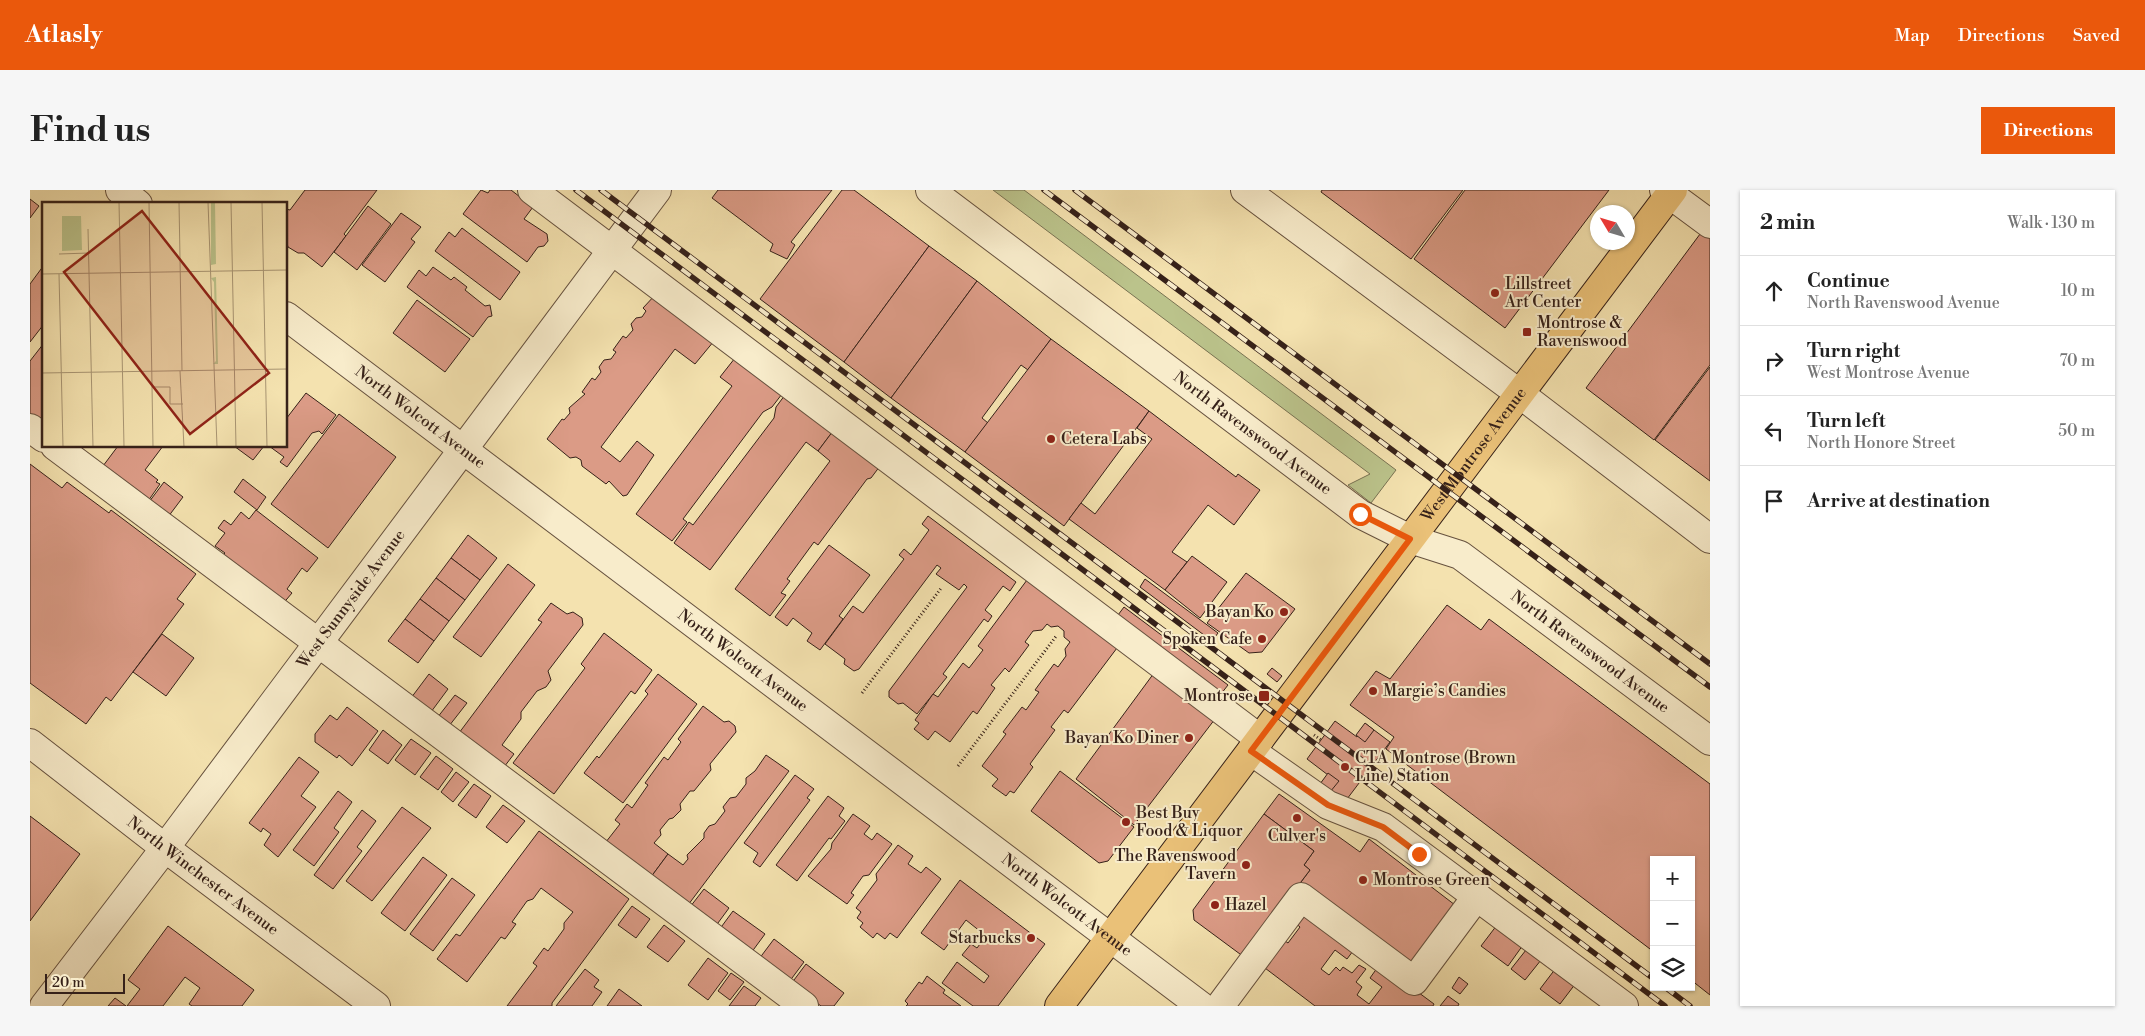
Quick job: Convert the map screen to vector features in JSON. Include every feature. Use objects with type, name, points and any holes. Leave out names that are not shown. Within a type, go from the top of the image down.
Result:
[{"type":"main road","name":"West Montrose Avenue","points":[[1059,1006],[1520,394],[1669,191]]},
{"type":"street","points":[[120,190],[135,202]]},
{"type":"street","points":[[532,190],[613,250],[1256,745],[1328,805],[1383,827],[1624,1006]]},
{"type":"street","name":"West Sunnyside Avenue","points":[[44,1006],[657,190]]},
{"type":"street","name":"North Ravenswood Avenue","points":[[930,190],[1360,514],[1410,539],[1460,555],[1710,741]]},
{"type":"street","points":[[1245,190],[1710,538]]},
{"type":"street","points":[[1669,191],[1710,224]]},
{"type":"street","name":"North Wolcott Avenue","points":[[288,318],[1201,1006]]},
{"type":"street","points":[[30,428],[42,437]]},
{"type":"street","points":[[58,448],[804,1006]]},
{"type":"street","name":"North Winchester Avenue","points":[[31,746],[376,1006]]},
{"type":"street","points":[[1220,1006],[1301,897],[1414,981],[1477,896]]},
{"type":"path","points":[[862,693],[942,587]]},
{"type":"path","points":[[958,766],[1057,635]]},
{"type":"path","points":[[1314,734],[1321,740]]},
{"type":"green space","points":[[993,190],[1024,190],[1396,470],[1371,503],[1348,485],[1370,474]]},
{"type":"building","points":[[305,190],[377,190],[344,234],[346,236],[322,267],[304,253],[298,253],[288,247],[288,210],[290,210]]},
{"type":"building","points":[[481,190],[488,193],[490,190],[511,190],[533,207],[524,219],[547,234],[548,241],[544,246],[538,247],[527,262],[463,214]]},
{"type":"building","points":[[718,190],[832,190],[791,242],[795,245],[787,259],[770,251],[773,244],[712,198]]},
{"type":"building","points":[[842,190],[854,190],[929,246],[844,362],[760,299]]},
{"type":"building","points":[[1322,190],[1463,190],[1411,259],[1321,192]]},
{"type":"building","name":"Lillstreet Art Center","points":[[1465,190],[1609,190],[1598,205],[1590,205],[1590,215],[1505,328],[1414,259]]},
{"type":"building","points":[[30,199],[39,206],[30,218]]},
{"type":"building","points":[[368,206],[391,224],[357,270],[334,252]]},
{"type":"building","points":[[401,213],[421,227],[411,239],[415,242],[385,282],[362,265]]},
{"type":"building","points":[[462,228],[520,272],[500,300],[435,251],[449,232],[455,237]]},
{"type":"building","points":[[1703,230],[1710,235],[1710,365],[1654,440],[1586,388]]},
{"type":"building","points":[[929,246],[977,281],[891,398],[844,362]]},
{"type":"building","points":[[433,267],[451,280],[454,277],[467,287],[465,290],[485,306],[490,305],[492,316],[488,317],[473,337],[407,287],[419,270],[426,276]]},
{"type":"building","points":[[42,268],[42,327],[30,342],[30,284]]},
{"type":"building","points":[[977,281],[1051,339],[1028,370],[1021,365],[982,418],[988,423],[965,452],[891,398]]},
{"type":"building","points":[[656,294],[714,341],[695,364],[675,349],[601,447],[620,462],[637,441],[654,455],[627,495],[623,496],[609,481],[606,484],[582,466],[581,460],[576,457],[570,458],[547,439],[562,419],[564,420],[570,413],[569,408],[585,394],[582,392],[592,378],[595,380],[601,372],[599,367],[604,360],[611,359],[616,352],[613,350],[623,336],[626,338],[633,330],[631,324],[636,318],[642,317],[646,311],[643,308]]},
{"type":"building","points":[[417,300],[470,339],[445,372],[393,333]]},
{"type":"building","points":[[1051,339],[1149,411],[1064,526],[965,452]]},
{"type":"building","points":[[42,346],[42,427],[30,418],[30,361]]},
{"type":"building","points":[[735,358],[782,394],[772,407],[763,412],[683,519],[687,522],[672,541],[636,514],[732,386],[720,377]]},
{"type":"building","points":[[1710,367],[1710,481],[1655,440]]},
{"type":"building","points":[[306,393],[336,415],[322,434],[319,431],[312,433],[287,467],[280,462],[284,457],[272,448],[288,448],[288,416]]},
{"type":"building","points":[[785,395],[833,431],[818,451],[806,442],[710,570],[674,543],[689,522],[693,525],[774,418],[776,407]]},
{"type":"building","points":[[1149,411],[1236,477],[1238,474],[1260,490],[1234,525],[1208,505],[1172,552],[1187,562],[1165,590],[1069,519],[1081,503],[1095,514],[1152,439],[1137,428]]},
{"type":"building","points":[[339,414],[396,457],[328,548],[271,504]]},
{"type":"building","points":[[833,431],[880,466],[871,478],[867,479],[818,545],[814,542],[787,579],[790,581],[781,593],[786,595],[770,616],[735,589],[830,461],[818,451]]},
{"type":"building","points":[[116,448],[162,448],[145,470],[158,480],[156,482],[160,484],[146,504],[100,470]]},
{"type":"building","points":[[237,448],[262,448],[253,460]]},
{"type":"building","points":[[30,464],[62,488],[67,482],[109,513],[111,510],[196,574],[177,599],[184,604],[111,701],[106,697],[86,724],[30,683]]},
{"type":"building","points":[[243,479],[266,497],[257,510],[234,492]]},
{"type":"building","points":[[164,482],[183,497],[168,517],[149,502]]},
{"type":"building","points":[[256,510],[318,558],[307,572],[302,568],[287,589],[292,593],[281,606],[219,559],[225,553],[215,546],[225,533],[218,528],[224,520],[231,525],[241,512],[249,519]]},
{"type":"building","points":[[928,516],[1016,582],[1010,591],[1003,586],[985,610],[992,616],[988,622],[984,619],[943,674],[947,677],[917,714],[903,703],[898,704],[889,697],[889,691],[967,587],[964,584],[959,590],[936,574],[941,568],[937,565],[859,669],[854,671],[844,664],[845,659],[825,644],[853,606],[863,613],[904,559],[899,555],[904,549],[911,555],[929,530],[922,524]]},
{"type":"building","points":[[468,535],[497,558],[480,580],[451,558]]},
{"type":"building","points":[[829,545],[870,575],[839,616],[843,619],[820,650],[807,641],[812,633],[793,618],[787,626],[775,617]]},
{"type":"building","points":[[1192,556],[1227,582],[1200,618],[1165,590]]},
{"type":"building","points":[[451,558],[480,580],[465,600],[436,578]]},
{"type":"building","points":[[508,564],[535,585],[481,657],[453,637]]},
{"type":"building","points":[[1246,573],[1295,609],[1262,652],[1249,653],[1207,623]]},
{"type":"building","points":[[436,578],[465,600],[449,621],[420,599]]},
{"type":"building","points":[[1145,579],[1218,633],[1212,641],[1140,587]]},
{"type":"building","points":[[1027,580],[1117,648],[1068,713],[1064,710],[1051,727],[1055,730],[1030,764],[1033,767],[1014,793],[1010,791],[1006,796],[992,786],[998,779],[982,766],[1006,734],[1003,732],[1022,707],[1026,710],[1039,692],[1035,690],[1054,664],[1058,667],[1066,656],[1065,649],[1070,642],[1064,637],[1064,631],[1058,626],[1051,627],[1047,624],[1042,630],[1033,631],[1025,642],[1029,645],[1009,672],[1005,668],[991,685],[995,688],[977,714],[973,711],[950,742],[935,731],[928,740],[914,729],[919,723],[915,720],[933,694],[938,697],[963,663],[969,668],[983,650],[978,646]]},
{"type":"building","points":[[420,599],[449,621],[434,641],[405,619]]},
{"type":"building","points":[[551,603],[567,614],[573,612],[582,618],[583,625],[548,671],[551,680],[546,687],[537,691],[521,712],[521,719],[502,745],[514,754],[501,771],[456,737],[542,622],[538,620]]},
{"type":"building","points":[[1447,605],[1481,630],[1489,619],[1710,784],[1710,995],[1695,983],[1695,856],[1650,856],[1650,949],[1386,749],[1394,737],[1350,705],[1376,671],[1390,679]]},
{"type":"building","points":[[1124,607],[1228,685],[1221,694],[1118,615]]},
{"type":"building","points":[[405,619],[434,641],[418,663],[388,641]]},
{"type":"building","points":[[604,633],[652,670],[635,694],[631,691],[554,794],[513,763],[585,668],[581,664]]},
{"type":"building","points":[[162,634],[194,658],[166,696],[133,672]]},
{"type":"building","points":[[1272,668],[1282,676],[1277,682],[1267,674]]},
{"type":"building","points":[[1154,673],[1215,719],[1134,825],[1076,779]]},
{"type":"building","points":[[429,674],[448,689],[431,712],[411,698]]},
{"type":"building","points":[[658,674],[697,704],[623,803],[584,773],[597,756],[599,758],[648,694],[645,691]]},
{"type":"building","points":[[455,695],[467,703],[449,726],[437,718]]},
{"type":"building","points":[[703,706],[724,722],[729,721],[735,726],[736,732],[710,764],[711,770],[694,791],[690,791],[680,804],[681,810],[673,818],[669,819],[660,830],[661,835],[654,843],[668,854],[648,881],[602,847],[620,824],[615,820],[627,804],[632,808],[648,785],[645,783],[664,757],[668,760],[681,742],[678,739]]},
{"type":"building","points":[[347,707],[378,731],[352,766],[339,755],[337,758],[315,742],[315,734],[330,715],[337,720]]},
{"type":"building","name":"CTA Montrose (Brown Line) Station","points":[[1335,721],[1357,737],[1366,724],[1390,742],[1344,803],[1320,784],[1328,775],[1307,759]]},
{"type":"building","points":[[1365,723],[1374,730],[1365,742],[1356,735]]},
{"type":"building","points":[[383,730],[402,745],[388,764],[369,750]]},
{"type":"building","points":[[411,739],[431,753],[415,775],[395,760]]},
{"type":"building","points":[[766,755],[789,771],[685,909],[648,881],[668,854],[683,865],[688,859],[687,855],[704,838],[704,833],[709,826],[715,824],[725,811],[723,807],[730,798],[736,797],[746,784],[746,778],[755,771]]},
{"type":"building","points":[[436,756],[453,769],[438,790],[420,777]]},
{"type":"building","points":[[299,757],[319,772],[301,796],[316,807],[278,857],[264,845],[271,834],[263,828],[261,832],[249,823]]},
{"type":"building","points":[[1060,771],[1134,827],[1108,861],[1099,863],[1031,811]]},
{"type":"building","points":[[456,772],[469,782],[453,802],[441,792]]},
{"type":"building","points":[[1328,773],[1339,781],[1330,792],[1320,784]]},
{"type":"building","points":[[795,775],[814,789],[807,798],[810,800],[760,867],[753,862],[758,853],[744,843]]},
{"type":"building","points":[[474,784],[491,796],[476,818],[458,805]]},
{"type":"building","points":[[338,791],[352,802],[334,828],[339,832],[314,866],[293,850]]},
{"type":"building","name":"Montrose Green","points":[[1279,794],[1360,852],[1369,839],[1455,905],[1413,969],[1298,886],[1310,870],[1304,865],[1314,851],[1264,814]]},
{"type":"building","points":[[828,796],[844,808],[839,816],[845,821],[831,839],[829,838],[797,881],[776,865]]},
{"type":"building","points":[[503,805],[525,821],[507,843],[486,827]]},
{"type":"building","points":[[402,807],[431,828],[372,901],[346,881]]},
{"type":"building","points":[[362,810],[376,821],[357,847],[362,851],[333,889],[314,875]]},
{"type":"building","points":[[853,814],[870,826],[864,834],[872,840],[877,833],[892,844],[869,875],[863,876],[851,893],[854,895],[847,904],[808,876],[831,849],[832,843]]},
{"type":"building","points":[[1264,814],[1314,851],[1304,865],[1310,870],[1244,957],[1194,920],[1193,910]]},
{"type":"building","points":[[30,816],[80,854],[30,921]]},
{"type":"building","points":[[539,831],[629,899],[552,1003],[552,1006],[507,1006],[537,966],[533,963],[544,948],[548,951],[564,929],[564,923],[573,912],[541,888],[533,899],[527,901],[512,922],[516,924],[505,939],[501,937],[467,982],[437,959],[456,934],[460,936]]},
{"type":"building","points":[[898,845],[913,856],[908,864],[921,873],[926,867],[941,879],[897,938],[890,933],[885,939],[877,933],[873,938],[860,927],[863,923],[857,918],[861,912],[856,908],[877,880],[876,874]]},
{"type":"building","points":[[423,857],[447,875],[405,931],[381,913]]},
{"type":"building","points":[[452,878],[475,895],[433,951],[410,934]]},
{"type":"building","points":[[960,880],[1045,944],[998,1006],[973,1006],[942,983],[957,962],[984,983],[989,976],[962,955],[971,944],[977,948],[986,936],[966,920],[944,950],[921,933]]},
{"type":"building","points":[[704,889],[729,908],[715,927],[690,907]]},
{"type":"building","points":[[632,906],[650,919],[636,938],[618,925]]},
{"type":"building","points":[[1304,907],[1356,947],[1347,959],[1335,950],[1321,969],[1329,975],[1336,967],[1340,971],[1343,967],[1352,973],[1359,965],[1366,969],[1356,982],[1362,987],[1357,995],[1369,1004],[1382,987],[1370,978],[1380,964],[1434,1004],[1433,1006],[1315,1006],[1261,965],[1281,938],[1288,943],[1300,927],[1293,921]]},
{"type":"building","points":[[733,911],[765,934],[751,953],[719,930]]},
{"type":"building","points":[[664,925],[685,941],[668,962],[647,947]]},
{"type":"building","points":[[1497,925],[1523,945],[1508,966],[1481,946]]},
{"type":"building","points":[[168,926],[254,990],[242,1006],[192,1006],[189,1004],[200,988],[185,977],[163,1006],[127,1006],[140,989],[128,980]]},
{"type":"building","points":[[774,939],[804,962],[789,982],[759,959]]},
{"type":"building","points":[[1526,950],[1541,960],[1525,980],[1511,969]]},
{"type":"building","points":[[708,958],[728,973],[708,1000],[688,985]]},
{"type":"building","points":[[806,964],[844,993],[834,1006],[821,1006],[791,984]]},
{"type":"building","points":[[1556,968],[1576,983],[1560,1004],[1540,989]]},
{"type":"building","points":[[585,969],[599,980],[594,987],[602,992],[592,1006],[556,1006]]},
{"type":"building","points":[[731,973],[744,982],[730,1000],[718,991]]},
{"type":"building","points":[[927,976],[945,990],[943,993],[961,1006],[906,1006],[908,1004],[905,1001],[919,982],[922,984]]},
{"type":"building","points":[[1459,977],[1468,984],[1460,994],[1452,988]]},
{"type":"building","points":[[744,986],[761,998],[755,1006],[729,1006]]},
{"type":"building","points":[[619,989],[642,1006],[607,1006]]},
{"type":"building","points":[[1448,996],[1459,1004],[1458,1006],[1440,1006]]},
{"type":"building","points":[[115,998],[126,1006],[108,1006]]},
{"type":"railway","points":[[576,190],[1665,1006]]},
{"type":"railway","points":[[601,190],[1650,976]]},
{"type":"railway","points":[[1044,190],[1710,687]]},
{"type":"railway","points":[[1075,190],[1710,664]]},
{"type":"railway","points":[[1670,991],[1690,1006]]},
{"type":"place","name":"Lillstreet Art Center","points":[[1495,293]]},
{"type":"place","name":"Montrose & Ravenswood","points":[[1527,332]]},
{"type":"place","name":"Cetera Labs","points":[[1051,439]]},
{"type":"place","name":"Bayan Ko","points":[[1284,612]]},
{"type":"place","name":"Spoken Cafe","points":[[1262,639]]},
{"type":"place","name":"Margie’s Candies","points":[[1373,691]]},
{"type":"place","name":"Montrose","points":[[1264,696]]},
{"type":"place","name":"Bayan Ko Diner","points":[[1189,738]]},
{"type":"place","name":"CTA Montrose (Brown Line) Station","points":[[1345,767]]},
{"type":"place","name":"Culver's","points":[[1297,818]]},
{"type":"place","name":"Best Buy Food & Liquor","points":[[1126,822]]},
{"type":"place","name":"The Ravenswood Tavern","points":[[1246,865]]},
{"type":"place","name":"Montrose Green","points":[[1363,880]]},
{"type":"place","name":"Hazel","points":[[1215,905]]},
{"type":"place","name":"Starbucks","points":[[1031,938]]},
{"type":"route","points":[[1360,514],[1410,539],[1251,751],[1328,805],[1383,827],[1419,854]]}]
